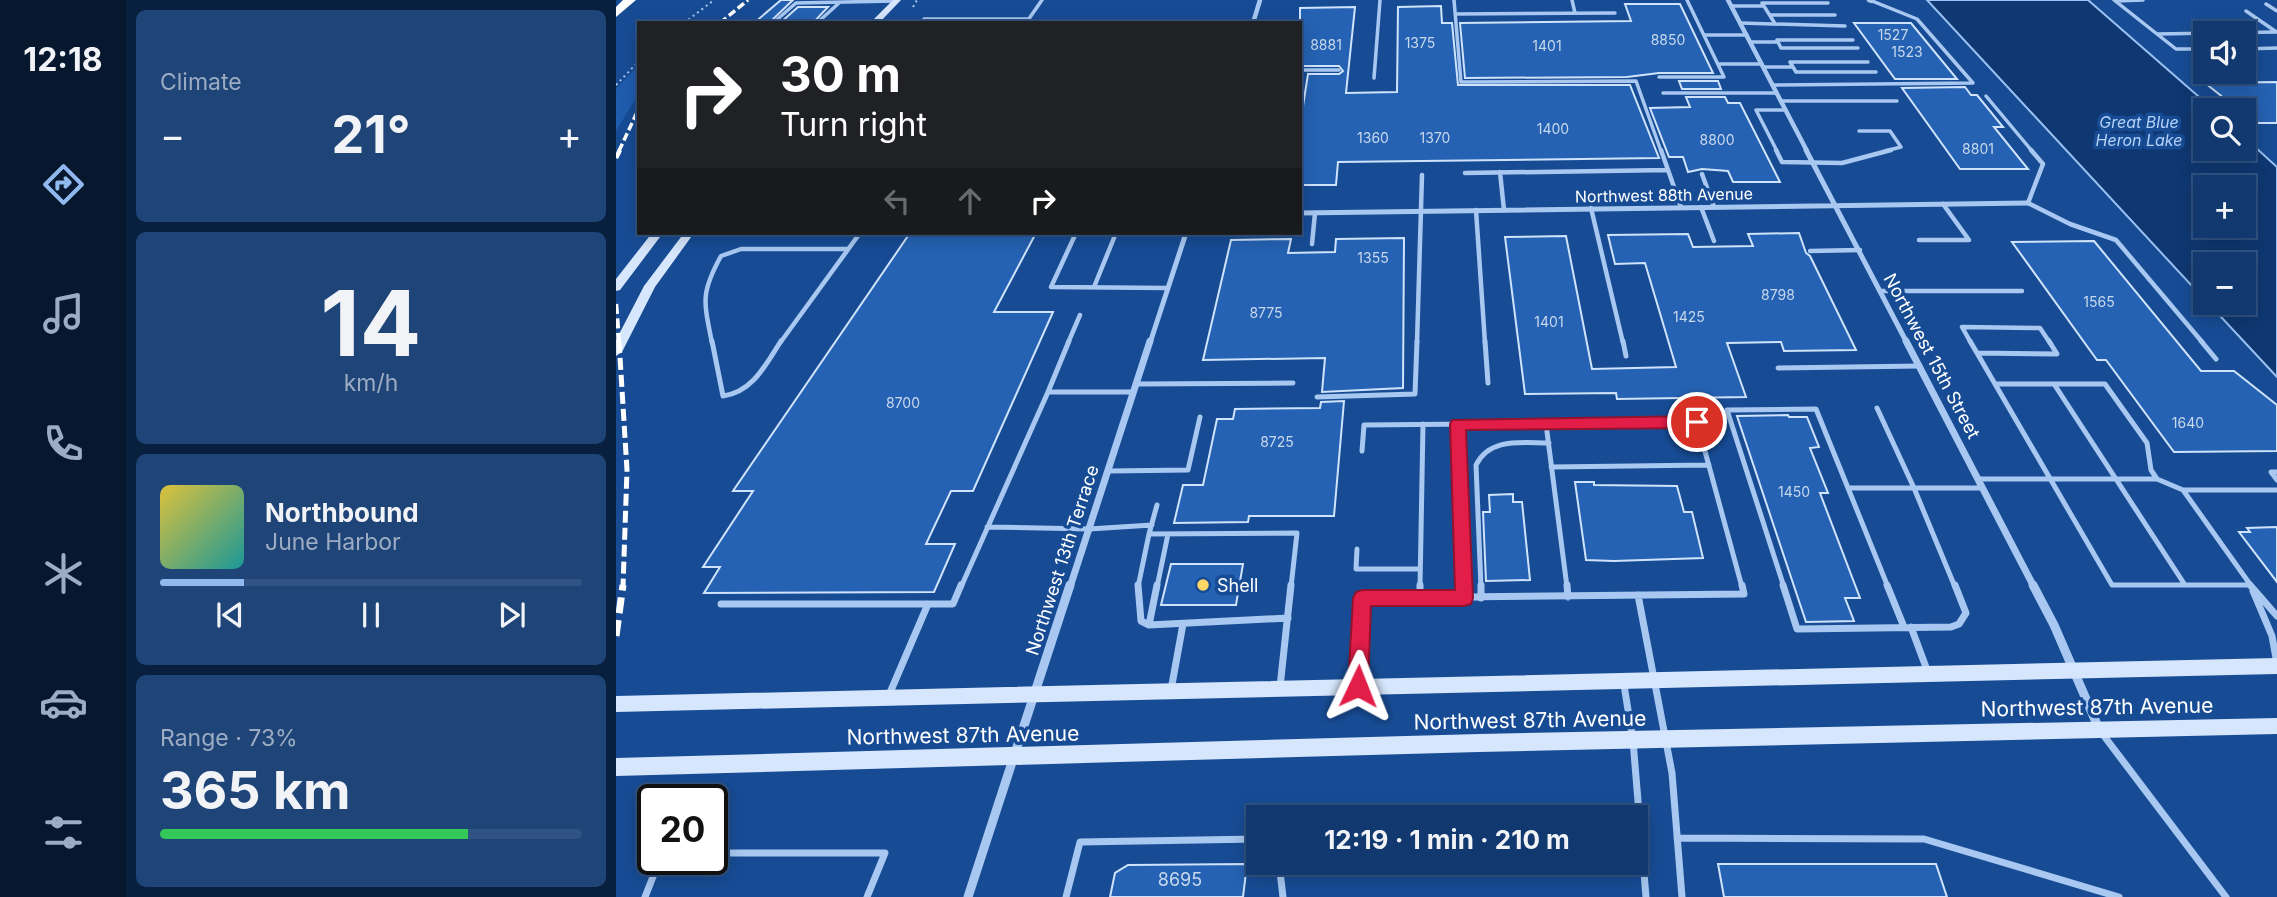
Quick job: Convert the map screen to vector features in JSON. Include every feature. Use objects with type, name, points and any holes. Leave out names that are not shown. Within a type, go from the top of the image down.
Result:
[{"type":"highway","points":[[616,5],[622,0]]},
{"type":"highway","points":[[616,13],[631,0]]},
{"type":"main road","points":[[876,21],[896,1]]},
{"type":"main road","points":[[616,287],[656,235]]},
{"type":"main road","points":[[616,352],[650,286],[688,235]]},
{"type":"main road","name":"Northwest 87th Avenue","points":[[616,704],[2277,665]]},
{"type":"main road","name":"Northwest 87th Avenue","points":[[616,767],[2277,726]]},
{"type":"street","points":[[1253,21],[1261,0]]},
{"type":"street","name":"Northwest 15th Street","points":[[1730,3],[2054,625],[2099,730]]},
{"type":"street","name":"Northwest 88th Avenue","points":[[1302,213],[2028,203]]},
{"type":"street","name":"Northwest 13th Terrace","points":[[968,897],[1185,235]]},
{"type":"lane","points":[[922,21],[1027,21],[1042,0]]},
{"type":"lane","points":[[1374,78],[1380,0]]},
{"type":"lane","points":[[1454,0],[1461,82],[1636,81],[1681,207]]},
{"type":"lane","points":[[1572,0],[1574,13]]},
{"type":"lane","points":[[1659,78],[1724,77],[1687,0]]},
{"type":"lane","points":[[1663,93],[1973,83],[1917,19],[1870,0]]},
{"type":"lane","points":[[2114,0],[2143,0]]},
{"type":"lane","points":[[2114,0],[2176,49],[2193,49]]},
{"type":"lane","points":[[775,21],[796,3],[896,1]]},
{"type":"lane","points":[[819,21],[839,3]]},
{"type":"lane","points":[[1730,3],[1764,6]]},
{"type":"lane","points":[[1828,3],[1762,3],[1776,26],[1845,26]]},
{"type":"lane","points":[[2266,4],[2277,11]]},
{"type":"lane","points":[[2157,34],[2277,32],[2246,11]]},
{"type":"lane","points":[[1455,14],[1615,13]]},
{"type":"lane","points":[[1770,15],[1835,15]]},
{"type":"lane","points":[[1740,23],[1774,22]]},
{"type":"lane","points":[[1704,35],[1778,42],[1777,40],[1853,40]]},
{"type":"lane","points":[[1778,42],[1781,48],[1858,48]]},
{"type":"lane","points":[[2256,49],[2277,48]]},
{"type":"lane","points":[[1868,62],[1790,62],[1796,72],[1876,72]]},
{"type":"lane","points":[[1718,64],[1793,67]]},
{"type":"lane","points":[[1302,70],[1339,70]]},
{"type":"lane","points":[[1986,96],[2043,164],[2028,203],[2070,224],[2116,240],[2216,359]]},
{"type":"lane","points":[[1781,102],[1897,101]]},
{"type":"lane","points":[[1786,110],[1756,110],[1782,162],[1842,163],[1901,147],[1890,131],[1859,131]]},
{"type":"lane","points":[[1465,173],[1668,170]]},
{"type":"lane","points":[[1500,172],[1504,210]]},
{"type":"lane","points":[[1702,174],[1714,207]]},
{"type":"lane","points":[[1317,397],[1415,394],[1422,175]]},
{"type":"lane","points":[[1919,240],[1969,240],[1943,204]]},
{"type":"lane","points":[[1701,207],[1714,241]]},
{"type":"lane","points":[[1591,208],[1626,356]]},
{"type":"lane","points":[[1476,210],[1488,383]]},
{"type":"lane","points":[[1312,244],[1315,213]]},
{"type":"lane","points":[[848,249],[741,249],[721,256],[709,277],[704,300],[723,396],[736,394],[747,387],[858,235]]},
{"type":"lane","points":[[1075,235],[1051,287],[1168,288]]},
{"type":"lane","points":[[1094,287],[1115,235]]},
{"type":"lane","points":[[1810,251],[1860,250]]},
{"type":"lane","points":[[1881,291],[2022,291]]},
{"type":"lane","points":[[721,604],[953,604],[1080,315]]},
{"type":"lane","points":[[1977,353],[2057,354],[2040,328],[1962,327],[1977,353],[2050,479],[2112,585],[2250,585]]},
{"type":"lane","points":[[1778,368],[1920,366]]},
{"type":"lane","points":[[1048,392],[1293,383]]},
{"type":"lane","points":[[1995,384],[2105,384],[2147,443],[2151,470],[2157,479]]},
{"type":"lane","points":[[2054,384],[2185,585]]},
{"type":"lane","points":[[1877,408],[1965,605],[1966,613],[1959,624],[1951,627],[1908,627],[1797,629],[1727,410],[1816,409],[1848,488],[1908,627],[1928,674]]},
{"type":"lane","points":[[1108,471],[1188,470],[1200,416]]},
{"type":"lane","points":[[1358,686],[1362,598],[1744,594],[1697,422],[1364,425],[1362,451]]},
{"type":"lane","points":[[1420,597],[1423,424]]},
{"type":"lane","points":[[1458,424],[1464,598]]},
{"type":"lane","points":[[1546,424],[1568,597]]},
{"type":"lane","points":[[1482,598],[1476,465],[1479,457],[1488,447],[1496,444],[1549,443]]},
{"type":"lane","points":[[1551,467],[1709,465]]},
{"type":"lane","points":[[2277,472],[2271,472],[2277,480]]},
{"type":"lane","points":[[1979,479],[2157,479],[2183,490],[2277,490]]},
{"type":"lane","points":[[1848,488],[1983,488]]},
{"type":"lane","points":[[2183,490],[2250,585],[2277,616]]},
{"type":"lane","points":[[1157,505],[1138,566],[1141,621],[1149,625],[1288,618]]},
{"type":"lane","points":[[987,527],[1088,529],[1152,525]]},
{"type":"lane","points":[[1149,534],[1297,533],[1280,687]]},
{"type":"lane","points":[[1149,625],[1168,534]]},
{"type":"lane","points":[[1357,549],[1356,569],[1420,569]]},
{"type":"lane","points":[[2250,585],[2272,636],[2277,665]]},
{"type":"lane","points":[[1638,595],[1672,773],[1682,897]]},
{"type":"lane","points":[[888,698],[928,604]]},
{"type":"lane","points":[[1171,691],[1183,624]]},
{"type":"lane","points":[[1623,681],[1633,741],[1646,897]]},
{"type":"lane","points":[[2099,730],[2226,897]]},
{"type":"lane","points":[[1677,838],[1924,839],[2119,897]]},
{"type":"lane","points":[[1066,897],[1080,842],[1246,839]]},
{"type":"lane","points":[[728,853],[885,853],[867,897]]},
{"type":"lane","points":[[645,897],[654,875]]},
{"type":"lane","points":[[1280,875],[1283,897]]},
{"type":"path","points":[[687,21],[714,0]]},
{"type":"path","points":[[912,7],[917,0]]},
{"type":"path","points":[[616,85],[637,63]]},
{"type":"shaded area","points":[[637,67],[637,96],[616,131],[616,89]]},
{"type":"water","name":"Great Blue Heron Lake","points":[[1927,0],[2088,0],[2200,98],[2193,98],[2193,161],[2256,161],[2256,148],[2277,167],[2277,377],[2219,315],[2256,315],[2256,252],[2193,252],[2193,287]]},
{"type":"building","points":[[781,0],[793,0],[771,21],[756,21]]},
{"type":"building","points":[[1625,4],[1680,4],[1713,73],[1659,73],[1627,77],[1465,78],[1460,23],[1631,21]]},
{"type":"building","points":[[1441,6],[1442,23],[1452,23],[1458,85],[1630,85],[1659,158],[1338,162],[1336,185],[1302,185],[1302,112],[1308,74],[1339,74],[1343,71],[1339,66],[1302,66],[1300,8],[1355,7],[1346,93],[1397,92],[1398,7]]},
{"type":"building","points":[[798,7],[828,7],[815,21],[782,21]]},
{"type":"building","points":[[1854,23],[1911,23],[1957,79],[1895,79]]},
{"type":"building","points":[[1679,81],[1718,81],[1721,89],[1682,89]]},
{"type":"building","points":[[2277,82],[2277,123],[2256,123],[2256,98],[2224,98],[2206,84],[2256,84]]},
{"type":"building","points":[[1965,87],[1971,95],[1977,95],[2003,127],[1994,127],[2028,169],[1960,169],[1902,88]]},
{"type":"building","points":[[1686,97],[1725,97],[1728,103],[1740,103],[1780,182],[1733,182],[1728,171],[1702,169],[1688,172],[1683,157],[1669,157],[1650,108],[1690,107]]},
{"type":"building","points":[[1799,233],[1806,253],[1810,256],[1856,350],[1784,351],[1781,342],[1727,343],[1746,397],[1617,399],[1616,393],[1525,394],[1505,237],[1566,236],[1592,369],[1676,367],[1645,263],[1615,264],[1608,235],[1688,234],[1693,247],[1753,246],[1748,234]]},
{"type":"building","points":[[909,235],[1035,235],[994,312],[1053,312],[973,491],[951,491],[926,544],[955,544],[934,592],[704,593],[720,567],[703,567],[753,491],[733,491]]},
{"type":"building","points":[[1404,238],[1403,388],[1322,392],[1325,358],[1203,360],[1231,240],[1291,239],[1288,253],[1335,252],[1336,239]]},
{"type":"building","points":[[2094,241],[2201,371],[2234,371],[2277,405],[2277,451],[2174,452],[2106,360],[2097,360],[2012,242]]},
{"type":"building","points":[[1344,401],[1334,516],[1249,516],[1248,522],[1174,523],[1183,485],[1203,485],[1217,419],[1233,419],[1235,409],[1320,408],[1321,402]]},
{"type":"building","points":[[1737,416],[1807,417],[1819,447],[1810,448],[1828,493],[1820,493],[1860,598],[1845,598],[1854,621],[1806,622]]},
{"type":"building","points":[[1575,482],[1594,482],[1594,485],[1677,486],[1684,512],[1692,512],[1703,558],[1586,560]]},
{"type":"building","points":[[1513,494],[1513,502],[1522,502],[1530,580],[1486,581],[1483,512],[1490,512],[1489,495]]},
{"type":"building","points":[[2277,527],[2277,582],[2239,532],[2250,532],[2247,528]]},
{"type":"building","name":"Shell","points":[[1171,564],[1243,564],[1236,605],[1161,605]]},
{"type":"building","points":[[1246,864],[1243,897],[1110,897],[1115,873],[1128,865]]},
{"type":"building","points":[[1718,864],[1936,864],[1947,897],[1724,897]]},
{"type":"railway","points":[[722,21],[748,0]]},
{"type":"railway","points":[[619,151],[637,112]]},
{"type":"railway","points":[[616,158],[620,150]]},
{"type":"railway","points":[[616,304],[619,343]]},
{"type":"railway","points":[[619,341],[627,470],[623,587]]},
{"type":"railway","points":[[616,636],[623,585]]},
{"type":"place","name":"Shell","points":[[1203,585]]},
{"type":"route","points":[[1358,686],[1362,598],[1464,598],[1458,424],[1697,422]]}]
